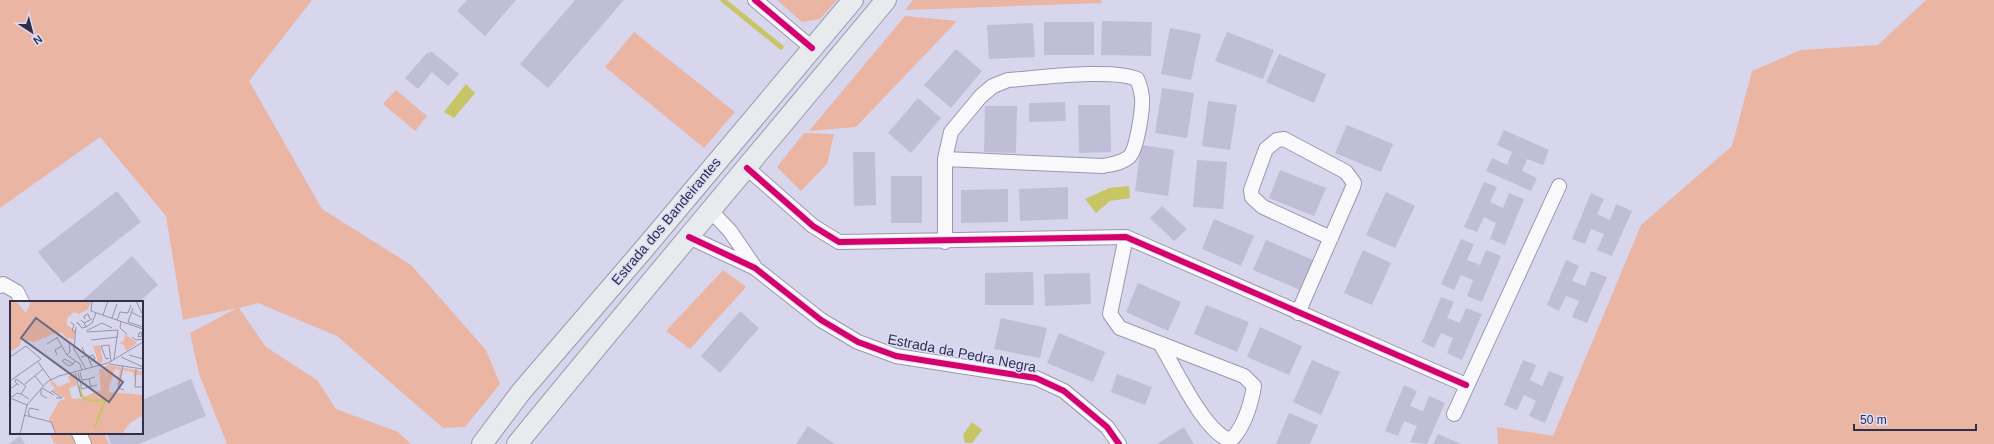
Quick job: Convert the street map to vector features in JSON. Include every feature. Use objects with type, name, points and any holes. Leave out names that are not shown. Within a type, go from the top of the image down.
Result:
[{"type":"main road","name":"Estrada dos Bandeirantes","points":[[482,444],[521,392],[644,249],[853,0]]},
{"type":"main road","name":"Estrada dos Bandeirantes","points":[[517,444],[621,316],[747,168],[886,0]]},
{"type":"street","points":[[755,0],[812,48]]},
{"type":"street","points":[[945,159],[1103,166],[1122,162],[1131,155],[1136,139],[1142,99],[1137,79],[1128,75],[1107,74],[1008,80],[993,86],[981,96],[951,132],[945,159],[945,242]]},
{"type":"street","points":[[1298,313],[1354,187],[1354,183],[1346,172],[1284,139],[1270,144],[1266,149],[1251,190],[1252,198],[1263,207],[1331,238]]},
{"type":"street","points":[[747,168],[812,226],[839,242],[945,242],[1126,237],[1466,385]]},
{"type":"street","points":[[1454,414],[1466,385],[1559,186]]},
{"type":"street","name":"Estrada da Pedra Negra","points":[[711,210],[730,231],[755,268]]},
{"type":"street","name":"Estrada da Pedra Negra","points":[[689,237],[755,268],[821,320],[858,342],[896,356],[1036,378],[1064,391],[1107,427],[1119,444]]},
{"type":"street","points":[[1126,237],[1110,314],[1120,328],[1244,376],[1254,384],[1253,396],[1233,438],[1227,439],[1221,436],[1211,426],[1161,345]]},
{"type":"street","points":[[0,286],[3,284],[17,292],[22,301]]},
{"type":"street","points":[[79,434],[84,444]]},
{"type":"shaded area","points":[[0,0],[312,0],[249,81],[322,209],[411,265],[486,350],[500,384],[465,427],[443,428],[337,336],[258,303],[239,308],[266,347],[317,380],[336,409],[398,432],[411,444],[227,444],[199,374],[190,333],[237,308],[183,320],[166,216],[100,137],[0,208]]},
{"type":"shaded area","points":[[777,0],[837,0],[820,19],[802,22]]},
{"type":"shaded area","points":[[913,0],[1101,0],[1102,3],[905,10]]},
{"type":"shaded area","points":[[1926,0],[1994,0],[1994,444],[1498,444],[1497,427],[1553,436],[1641,225],[1732,146],[1752,71],[1801,50],[1878,45]]},
{"type":"shaded area","points":[[905,16],[957,21],[856,127],[809,131]]},
{"type":"shaded area","points":[[634,32],[735,112],[704,148],[605,67]]},
{"type":"shaded area","points":[[466,84],[475,93],[454,118],[444,112]]},
{"type":"shaded area","points":[[396,90],[427,116],[415,131],[383,104]]},
{"type":"shaded area","points":[[804,133],[834,134],[827,164],[801,191],[777,167]]},
{"type":"shaded area","points":[[1129,186],[1130,198],[1110,201],[1096,213],[1085,199],[1109,188]]},
{"type":"shaded area","points":[[723,270],[746,287],[690,349],[666,331]]},
{"type":"shaded area","points":[[972,422],[982,430],[972,443],[965,443],[963,435]]},
{"type":"shaded area","points":[[50,434],[104,434],[109,444],[55,444]]},
{"type":"building","points":[[467,0],[516,0],[485,36],[457,11]]},
{"type":"building","points":[[575,0],[624,0],[548,88],[520,64]]},
{"type":"building","points":[[1102,21],[1152,22],[1151,56],[1101,55]]},
{"type":"building","points":[[1044,22],[1094,22],[1094,55],[1044,55]]},
{"type":"building","points":[[1033,23],[1035,57],[989,59],[987,25]]},
{"type":"building","points":[[1170,28],[1201,34],[1191,80],[1161,74]]},
{"type":"building","points":[[1227,32],[1274,50],[1263,79],[1215,61]]},
{"type":"building","points":[[956,49],[982,71],[951,108],[924,85]]},
{"type":"building","points":[[432,52],[459,74],[448,86],[432,72],[418,89],[405,78],[427,53]]},
{"type":"building","points":[[1279,54],[1326,74],[1314,103],[1266,82]]},
{"type":"building","points":[[1162,88],[1194,93],[1187,138],[1155,133]]},
{"type":"building","points":[[918,98],[941,118],[911,153],[888,133]]},
{"type":"building","points":[[1208,101],[1237,105],[1230,150],[1202,146]]},
{"type":"building","points":[[1065,102],[1066,121],[1029,122],[1029,103]]},
{"type":"building","points":[[1078,105],[1110,105],[1111,152],[1079,153]]},
{"type":"building","points":[[985,106],[1017,106],[1016,153],[984,152]]},
{"type":"building","points":[[1347,125],[1393,144],[1381,172],[1335,153]]},
{"type":"building","points":[[1504,130],[1549,150],[1543,165],[1527,159],[1522,171],[1537,178],[1531,191],[1486,171],[1492,158],[1507,165],[1512,152],[1497,145]]},
{"type":"building","points":[[1141,145],[1174,150],[1168,196],[1135,191]]},
{"type":"building","points":[[853,152],[875,152],[876,205],[854,206]]},
{"type":"building","points":[[1197,160],[1227,162],[1223,209],[1193,207]]},
{"type":"building","points":[[1280,170],[1326,188],[1314,216],[1269,198]]},
{"type":"building","points":[[891,176],[922,176],[922,223],[891,223]]},
{"type":"building","points":[[1484,182],[1497,187],[1490,202],[1503,208],[1509,193],[1524,199],[1505,245],[1490,239],[1496,223],[1484,217],[1477,232],[1464,227]]},
{"type":"building","points":[[1068,187],[1068,219],[1020,221],[1019,189]]},
{"type":"building","points":[[1008,189],[1008,222],[961,223],[961,190]]},
{"type":"building","points":[[117,191],[141,222],[63,283],[38,252]]},
{"type":"building","points":[[1386,192],[1415,206],[1395,248],[1366,235]]},
{"type":"building","points":[[1591,193],[1604,199],[1597,214],[1610,220],[1616,204],[1632,211],[1612,256],[1597,250],[1604,234],[1591,229],[1585,244],[1572,239]]},
{"type":"building","points":[[1162,206],[1187,229],[1174,241],[1150,218]]},
{"type":"building","points":[[1214,219],[1254,236],[1241,266],[1202,249]]},
{"type":"building","points":[[1461,239],[1474,244],[1467,260],[1480,265],[1486,250],[1501,256],[1482,302],[1467,296],[1473,280],[1461,275],[1454,290],[1441,284]]},
{"type":"building","points":[[1266,240],[1313,260],[1300,290],[1253,270]]},
{"type":"building","points":[[1363,250],[1391,263],[1372,305],[1344,293]]},
{"type":"building","points":[[132,256],[158,285],[140,301],[82,301]]},
{"type":"building","points":[[1566,260],[1579,266],[1572,281],[1585,286],[1591,271],[1607,277],[1587,323],[1572,317],[1579,301],[1566,296],[1559,311],[1547,305]]},
{"type":"building","points":[[1033,272],[1034,305],[985,305],[985,273]]},
{"type":"building","points":[[1090,273],[1091,304],[1045,306],[1044,274]]},
{"type":"building","points":[[1138,283],[1181,302],[1168,331],[1126,312]]},
{"type":"building","points":[[1441,297],[1454,302],[1447,318],[1460,323],[1466,308],[1482,314],[1462,360],[1447,353],[1453,338],[1441,333],[1434,348],[1422,342]]},
{"type":"building","points":[[1206,305],[1249,322],[1237,352],[1194,334]]},
{"type":"building","points":[[740,311],[759,328],[720,373],[701,356]]},
{"type":"building","points":[[1001,318],[1047,328],[1040,358],[994,349]]},
{"type":"building","points":[[1260,327],[1302,346],[1289,375],[1247,357]]},
{"type":"building","points":[[1059,333],[1105,352],[1093,382],[1047,363]]},
{"type":"building","points":[[1312,360],[1340,372],[1321,415],[1293,402]]},
{"type":"building","points":[[1523,360],[1536,365],[1530,380],[1542,386],[1549,371],[1564,377],[1545,423],[1529,416],[1536,401],[1524,395],[1517,410],[1504,405]]},
{"type":"building","points":[[1117,374],[1152,387],[1145,405],[1111,392]]},
{"type":"building","points":[[191,379],[206,416],[139,444],[111,444],[107,434],[143,434],[143,400]]},
{"type":"building","points":[[1404,385],[1417,391],[1410,406],[1423,411],[1429,396],[1445,403],[1427,444],[1410,442],[1417,426],[1404,421],[1398,436],[1385,431]]},
{"type":"building","points":[[1289,413],[1318,425],[1310,444],[1276,444]]},
{"type":"building","points":[[808,426],[835,444],[796,444]]},
{"type":"building","points":[[1184,427],[1194,444],[1157,444]]},
{"type":"building","points":[[1438,434],[1461,444],[1433,444]]},
{"type":"building","points":[[20,436],[25,444],[9,444]]},
{"type":"waterway","points":[[723,0],[781,47]]},
{"type":"cycle path","points":[[755,0],[812,48]]},
{"type":"cycle path","points":[[747,168],[813,226],[839,242],[1126,237],[1466,385]]},
{"type":"cycle path","points":[[689,237],[755,268],[821,320],[858,342],[896,356],[1036,378],[1064,391],[1107,427],[1119,444]]}]
